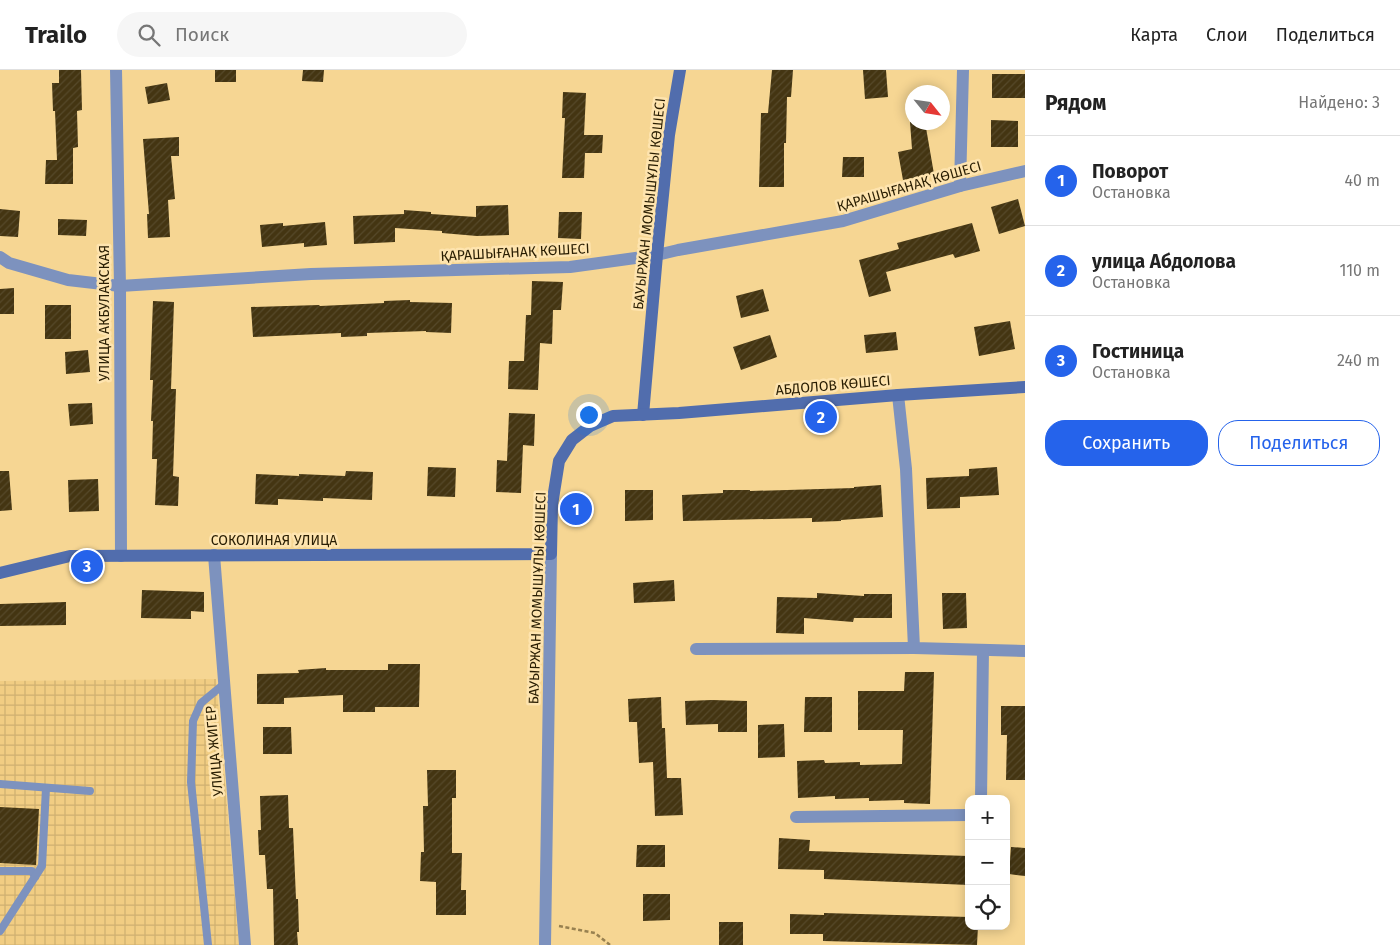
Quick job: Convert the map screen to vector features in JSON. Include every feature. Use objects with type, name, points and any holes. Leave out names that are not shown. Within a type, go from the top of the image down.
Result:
[{"type":"street","name":"УЛИЦА АКБУЛАКСКАЯ","points":[[116,70],[120,286],[121,556]]},
{"type":"street","name":"БАУЫРЖАН МОМЫШҰЛЫ КӨШЕСІ","points":[[545,945],[552,506],[559,461],[572,440],[590,426],[614,416],[644,414],[669,135],[680,70]]},
{"type":"street","points":[[960,186],[963,70]]},
{"type":"street","name":"ҚАРАШЫҒАНАҚ КӨШЕСІ","points":[[0,257],[9,263],[68,280],[120,286],[311,274],[570,267],[657,255],[843,221],[960,186],[1025,171]]},
{"type":"street","name":"АБДОЛОВ КӨШЕСІ","points":[[644,414],[1025,387]]},
{"type":"street","points":[[898,395],[906,470],[914,648]]},
{"type":"street","name":"СОКОЛИНАЯ УЛИЦА","points":[[0,573],[70,556],[551,554]]},
{"type":"street","name":"УЛИЦА ЖИГЕР","points":[[214,556],[245,945]]},
{"type":"street","points":[[696,649],[914,648],[1025,651]]},
{"type":"street","points":[[981,795],[983,650]]},
{"type":"street","points":[[796,817],[965,815]]},
{"type":"lane","points":[[208,945],[191,782],[193,720],[201,703],[224,684]]},
{"type":"lane","points":[[0,784],[90,791]]},
{"type":"lane","points":[[0,931],[42,866],[46,788]]},
{"type":"lane","points":[[0,872],[32,871],[35,877]]},
{"type":"path","points":[[545,924],[594,933],[610,945]]},
{"type":"shaded area","points":[[216,679],[239,945],[0,945],[0,681]]},
{"type":"building","points":[[59,70],[81,70],[82,110],[77,111],[78,147],[73,148],[73,184],[45,184],[46,160],[57,160],[52,83],[59,83]]},
{"type":"building","points":[[215,70],[236,70],[236,82],[215,82]]},
{"type":"building","points":[[303,70],[324,70],[323,82],[302,81]]},
{"type":"building","points":[[772,70],[793,70],[791,97],[787,97],[784,187],[759,187],[761,113],[768,113]]},
{"type":"building","points":[[863,70],[886,70],[888,97],[865,99]]},
{"type":"building","points":[[992,74],[1025,74],[1025,98],[992,98]]},
{"type":"building","points":[[167,83],[170,100],[148,104],[145,87]]},
{"type":"building","points":[[563,92],[586,93],[584,135],[603,135],[602,153],[585,153],[584,178],[562,178],[565,118],[562,118]]},
{"type":"building","points":[[991,120],[1018,121],[1018,147],[991,147]]},
{"type":"building","points":[[911,130],[926,130],[934,174],[903,180],[898,152],[912,149]]},
{"type":"building","points":[[179,137],[179,156],[171,156],[175,199],[168,200],[170,237],[148,238],[147,214],[149,214],[143,139]]},
{"type":"building","points":[[843,157],[864,157],[864,177],[842,177]]},
{"type":"building","points":[[1018,199],[1025,226],[999,234],[991,207]]},
{"type":"building","points":[[508,205],[509,235],[477,236],[442,233],[442,231],[395,228],[395,242],[354,244],[353,216],[404,214],[404,210],[476,217],[476,206]]},
{"type":"building","points":[[0,209],[20,211],[18,237],[0,236]]},
{"type":"building","points":[[559,212],[582,212],[581,239],[558,238]]},
{"type":"building","points":[[58,219],[87,220],[86,236],[58,235]]},
{"type":"building","points":[[325,222],[327,245],[304,247],[304,243],[262,247],[260,225],[283,223],[283,226]]},
{"type":"building","points":[[972,223],[980,251],[955,258],[953,254],[886,272],[891,291],[869,297],[859,260],[899,249],[897,243]]},
{"type":"building","points":[[532,281],[563,282],[561,310],[553,310],[552,344],[540,343],[538,390],[508,389],[509,361],[524,361],[526,315],[531,315]]},
{"type":"building","points":[[14,288],[14,314],[0,314],[0,289]]},
{"type":"building","points":[[763,289],[769,311],[741,318],[736,296]]},
{"type":"building","points":[[410,300],[410,302],[452,303],[451,333],[426,331],[367,333],[367,336],[341,337],[341,333],[253,337],[251,307],[320,306]]},
{"type":"building","points":[[153,301],[174,302],[171,389],[176,389],[173,476],[179,477],[178,506],[155,505],[157,459],[152,459],[153,380],[150,380]]},
{"type":"building","points":[[45,305],[71,305],[71,339],[45,339]]},
{"type":"building","points":[[1010,321],[1015,349],[979,356],[974,327]]},
{"type":"building","points":[[896,332],[898,350],[866,353],[864,335]]},
{"type":"building","points":[[770,335],[777,357],[741,370],[733,347]]},
{"type":"building","points":[[88,350],[90,372],[66,374],[65,352]]},
{"type":"building","points":[[92,403],[93,424],[70,426],[68,404]]},
{"type":"building","points":[[509,413],[535,414],[534,446],[523,445],[521,493],[496,492],[497,460],[507,461]]},
{"type":"building","points":[[428,467],[456,468],[455,497],[427,496]]},
{"type":"building","points":[[997,467],[999,495],[960,497],[960,508],[927,509],[926,478],[969,476],[969,469]]},
{"type":"building","points":[[0,471],[9,471],[12,510],[0,511]]},
{"type":"building","points":[[346,471],[373,472],[372,500],[323,498],[323,501],[278,499],[278,505],[255,504],[256,474],[345,476]]},
{"type":"building","points":[[98,479],[99,511],[69,512],[68,480]]},
{"type":"building","points":[[881,485],[883,517],[812,522],[812,518],[683,521],[682,495],[723,493],[723,490],[854,488]]},
{"type":"building","points":[[625,490],[653,490],[653,520],[625,521]]},
{"type":"building","points":[[674,580],[675,601],[634,603],[633,583]]},
{"type":"building","points":[[142,590],[204,592],[204,612],[191,611],[191,619],[141,618]]},
{"type":"building","points":[[817,593],[864,596],[864,594],[892,594],[892,618],[854,618],[853,622],[804,618],[804,634],[776,633],[777,597],[817,598]]},
{"type":"building","points":[[942,593],[966,593],[967,628],[943,629]]},
{"type":"building","points":[[66,602],[66,625],[0,626],[0,604]]},
{"type":"building","points":[[388,664],[420,664],[419,707],[375,707],[375,712],[343,712],[343,695],[284,698],[284,704],[257,704],[257,674],[299,673],[298,670],[326,668],[326,670],[388,670]]},
{"type":"building","points":[[905,672],[934,672],[930,804],[904,803],[904,800],[869,801],[869,798],[835,799],[835,796],[798,798],[797,761],[824,760],[825,763],[860,762],[860,765],[902,764],[903,730],[858,730],[858,691],[904,691]]},
{"type":"building","points":[[661,697],[662,728],[665,728],[667,778],[681,778],[683,815],[655,816],[653,762],[639,763],[637,722],[629,722],[628,699]]},
{"type":"building","points":[[805,697],[832,697],[832,732],[804,732]]},
{"type":"building","points":[[685,701],[747,701],[747,732],[718,732],[718,724],[686,725]]},
{"type":"building","points":[[1001,706],[1025,706],[1025,780],[1006,780],[1007,735],[1001,735]]},
{"type":"building","points":[[784,724],[785,757],[758,758],[758,725]]},
{"type":"building","points":[[263,727],[291,727],[292,754],[263,754]]},
{"type":"building","points":[[427,770],[456,770],[456,798],[452,798],[452,853],[462,853],[461,890],[466,890],[466,915],[436,915],[436,882],[420,881],[421,852],[424,852],[423,806],[428,806]]},
{"type":"building","points":[[288,795],[289,828],[293,828],[296,899],[298,899],[298,945],[274,945],[273,889],[267,889],[265,855],[259,855],[258,830],[261,830],[260,796]]},
{"type":"building","points":[[0,807],[39,809],[36,865],[0,863]]},
{"type":"building","points":[[779,838],[810,840],[809,851],[965,856],[965,885],[824,879],[824,870],[778,869]]},
{"type":"building","points":[[637,845],[665,845],[665,867],[636,867]]},
{"type":"building","points":[[1011,847],[1025,848],[1025,876],[1010,874]]},
{"type":"building","points":[[643,894],[670,894],[670,920],[643,921]]},
{"type":"building","points":[[824,913],[965,917],[965,930],[978,930],[977,945],[823,941],[823,934],[790,934],[790,914],[824,915]]},
{"type":"building","points":[[719,922],[743,922],[743,945],[719,945]]},
{"type":"place","name":"улица Абдолова","points":[[821,417]]},
{"type":"place","name":"Поворот","points":[[576,509]]},
{"type":"place","name":"Гостиница","points":[[87,566]]}]
